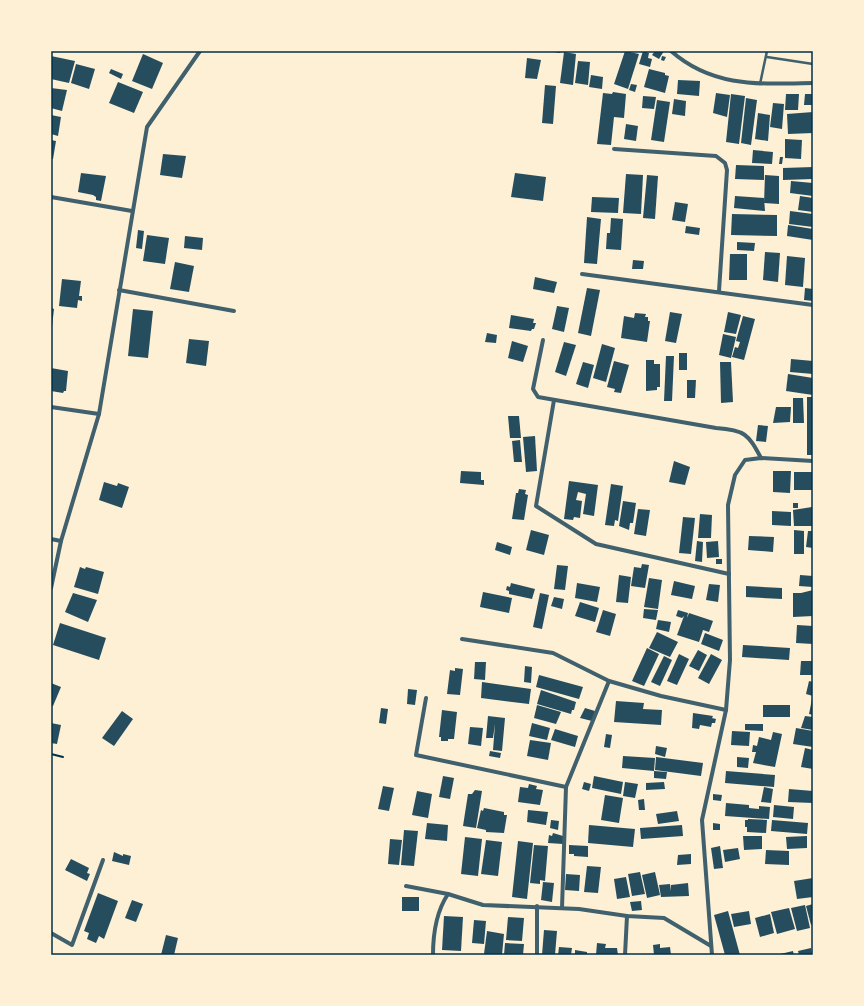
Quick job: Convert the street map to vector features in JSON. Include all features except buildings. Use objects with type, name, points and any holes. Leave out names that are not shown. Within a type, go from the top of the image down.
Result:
[{"type":"street","points":[[51,588],[60,541],[98,414],[147,127],[200,51]]},
{"type":"street","points":[[671,51],[682,61],[717,78],[760,84],[813,83]]},
{"type":"street","points":[[614,149],[716,156],[725,163],[727,170],[718,291]]},
{"type":"street","points":[[51,197],[132,212]]},
{"type":"street","points":[[582,274],[718,291],[813,306]]},
{"type":"street","points":[[119,290],[234,311]]},
{"type":"street","points":[[543,340],[533,389],[538,397],[716,428],[735,429],[750,437],[761,458]]},
{"type":"street","points":[[554,400],[536,506],[596,544],[729,574]]},
{"type":"street","points":[[51,407],[98,414]]},
{"type":"street","points":[[712,955],[702,820],[726,710],[730,660],[728,506],[736,475],[745,460],[761,458],[813,461]]},
{"type":"street","points":[[51,539],[60,541]]},
{"type":"street","points":[[462,639],[553,653],[609,681],[661,696],[726,710]]},
{"type":"street","points":[[562,908],[566,787],[609,681]]},
{"type":"street","points":[[426,698],[416,755],[566,787]]},
{"type":"street","points":[[51,933],[72,944],[103,860]]},
{"type":"street","points":[[406,886],[448,894],[483,904],[579,908],[627,916],[664,918],[711,946]]},
{"type":"street","points":[[433,955],[433,936],[442,903],[448,894]]},
{"type":"street","points":[[537,906],[537,955]]},
{"type":"street","points":[[625,955],[627,916]]},
{"type":"lane","points":[[760,84],[767,56],[766,51]]},
{"type":"lane","points":[[767,56],[813,64]]},
{"type":"path","points":[[51,754],[62,757]]}]
